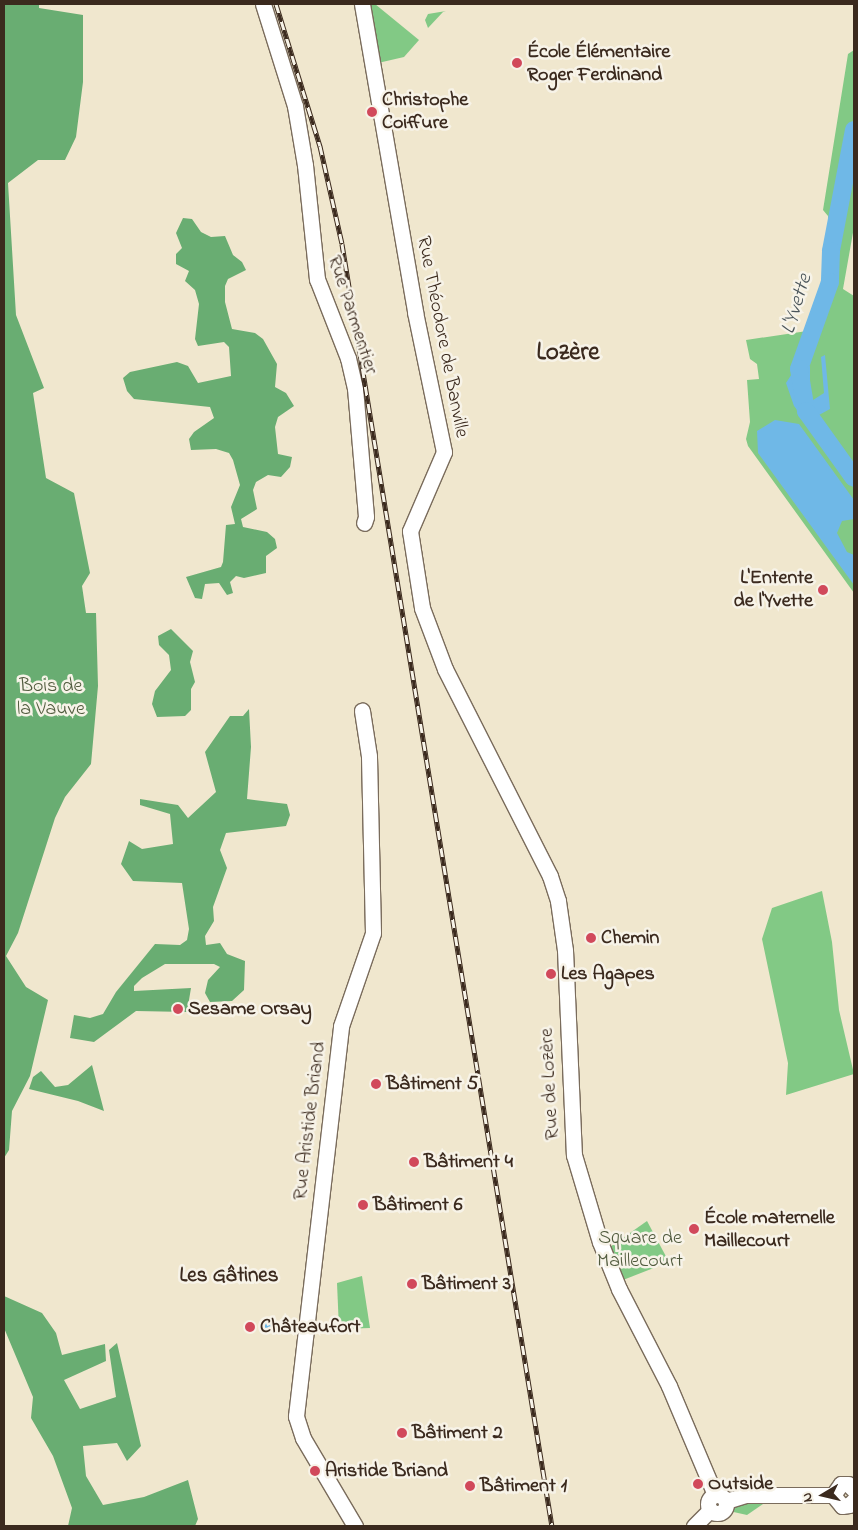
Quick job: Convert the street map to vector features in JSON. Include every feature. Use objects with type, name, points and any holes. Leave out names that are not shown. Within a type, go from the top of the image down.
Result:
[{"type":"street","name":"Rue Parmentier","points":[[264,4],[296,114],[316,279],[348,358],[355,388],[366,517],[364,523]]},
{"type":"street","name":"Rue Théodore de Banville","points":[[362,4],[414,312],[444,452],[410,531],[422,608],[446,669]]},
{"type":"street","name":"Rue de Lozère","points":[[446,669],[555,893],[565,950],[574,1155],[600,1242],[619,1289],[669,1386],[720,1498]]},
{"type":"street","name":"Rue Aristide Briand","points":[[355,1526],[303,1438],[296,1416],[341,1026],[373,933],[369,756],[362,711]]},
{"type":"street","points":[[833,1495],[841,1484],[848,1484],[854,1490]]},
{"type":"street","points":[[694,1526],[710,1510],[722,1512],[720,1498],[746,1495],[833,1495]]},
{"type":"street","points":[[833,1495],[838,1504],[852,1508]]},
{"type":"green space","name":"Bois de la Vauve","points":[[4,4],[39,4],[39,8],[83,15],[83,82],[76,137],[65,160],[38,160],[8,183],[16,315],[44,388],[33,393],[46,478],[74,493],[90,573],[82,586],[86,613],[96,613],[98,686],[91,764],[65,797],[55,818],[18,933],[6,956],[26,987],[48,1000],[30,1076],[12,1111],[9,1150],[4,1158]]},
{"type":"green space","points":[[375,4],[419,40],[404,57],[378,63],[367,6]]},
{"type":"green space","points":[[446,11],[428,28],[425,20],[428,14]]},
{"type":"green space","points":[[854,50],[854,227],[843,289],[854,296],[854,593],[748,446],[746,439],[750,422],[747,380],[759,379],[757,364],[750,359],[746,340],[807,331],[828,280],[831,233],[828,230],[828,216],[823,210],[848,54]]},
{"type":"green space","points":[[183,218],[192,219],[201,232],[211,237],[225,236],[233,255],[242,262],[246,270],[228,279],[225,286],[225,302],[232,329],[255,333],[263,339],[277,364],[275,387],[286,393],[294,406],[278,417],[275,427],[278,454],[292,457],[290,467],[281,477],[268,475],[256,482],[253,490],[257,509],[241,519],[243,527],[267,532],[275,539],[277,548],[266,556],[266,573],[244,578],[236,576],[230,582],[233,593],[227,595],[219,583],[205,584],[202,599],[195,598],[186,577],[221,567],[226,525],[235,524],[231,507],[240,485],[233,460],[229,453],[216,449],[191,450],[189,439],[194,432],[214,418],[210,407],[134,399],[127,391],[123,378],[130,372],[177,362],[188,366],[198,383],[231,376],[229,347],[224,342],[198,346],[195,339],[199,304],[195,290],[185,281],[189,271],[176,264],[176,254],[182,248],[176,233]]},
{"type":"green space","points":[[171,629],[193,651],[190,662],[195,682],[191,689],[191,710],[185,716],[157,717],[152,704],[155,691],[171,670],[169,655],[159,645],[158,636]]},
{"type":"green space","points":[[249,709],[251,747],[247,799],[287,804],[290,815],[286,826],[226,833],[220,850],[227,868],[213,907],[214,921],[205,936],[206,945],[220,943],[227,954],[245,961],[244,990],[232,1001],[210,1002],[205,993],[208,980],[220,967],[214,964],[165,964],[142,978],[134,986],[134,991],[191,988],[187,1012],[136,1011],[94,1042],[70,1038],[74,1015],[90,1018],[103,1014],[116,992],[155,944],[180,945],[187,940],[189,929],[182,883],[133,881],[121,864],[129,841],[142,849],[173,844],[170,814],[140,805],[140,799],[178,805],[188,818],[216,792],[205,752],[230,716],[243,716]]},
{"type":"green space","points":[[822,891],[832,942],[839,1010],[854,1074],[786,1095],[788,1063],[762,939],[772,908]]},
{"type":"green space","points":[[92,1065],[104,1111],[78,1101],[29,1089],[33,1077],[41,1071],[55,1087],[68,1085]]},
{"type":"green space","name":"Square de Maillecourt","points":[[647,1221],[669,1262],[623,1280],[610,1247]]},
{"type":"green space","points":[[362,1276],[370,1328],[339,1329],[337,1283]]},
{"type":"green space","points":[[4,1296],[42,1313],[56,1333],[62,1355],[105,1344],[106,1361],[64,1380],[80,1409],[116,1397],[109,1350],[117,1343],[141,1446],[127,1461],[117,1443],[83,1446],[86,1476],[103,1505],[144,1497],[188,1480],[198,1519],[195,1526],[68,1526],[72,1508],[53,1456],[31,1418],[33,1397],[4,1328]]},
{"type":"green space","points":[[762,1495],[763,1504],[747,1515],[729,1511],[730,1504]]},
{"type":"water","points":[[825,355],[830,409],[819,415],[824,423],[822,436],[817,435],[794,406],[786,383],[795,369],[810,366],[810,402],[824,393],[821,357]]},
{"type":"water","points":[[775,420],[799,424],[854,500],[854,519],[842,521],[837,533],[847,552],[854,555],[854,585],[758,453],[757,431]]},
{"type":"water","points":[[265,1319],[271,1325],[265,1331],[259,1325]]},
{"type":"waterway","name":"L'Yvette","points":[[854,130],[831,251],[830,282],[799,369],[806,411],[854,478]]},
{"type":"railway","points":[[276,4],[320,146],[342,244],[552,1526]]},
{"type":"place","name":"École Élémentaire Roger Ferdinand","points":[[517,63]]},
{"type":"place","name":"Christophe Coiffure","points":[[372,112]]},
{"type":"place","name":"L'Entente de l'Yvette","points":[[823,590]]},
{"type":"place","name":"Chemin","points":[[591,938]]},
{"type":"place","name":"Les Agapes","points":[[551,974]]},
{"type":"place","name":"Sesame Orsay","points":[[178,1009]]},
{"type":"place","name":"Bâtiment 5","points":[[376,1084]]},
{"type":"place","name":"Bâtiment 4","points":[[414,1162]]},
{"type":"place","name":"Bâtiment 6","points":[[363,1205]]},
{"type":"place","name":"École maternelle Maillecourt","points":[[694,1229]]},
{"type":"place","name":"Bâtiment 3","points":[[412,1284]]},
{"type":"place","name":"Châteaufort","points":[[250,1327]]},
{"type":"place","name":"Bâtiment 2","points":[[402,1433]]},
{"type":"place","name":"Aristide Briand","points":[[315,1471]]},
{"type":"place","name":"Outside","points":[[698,1484]]},
{"type":"place","name":"Bâtiment 1","points":[[470,1486]]},
{"type":"district","name":"Lozère","points":[[568,353]]},
{"type":"district","name":"Les Gâtines","points":[[229,1276]]}]
